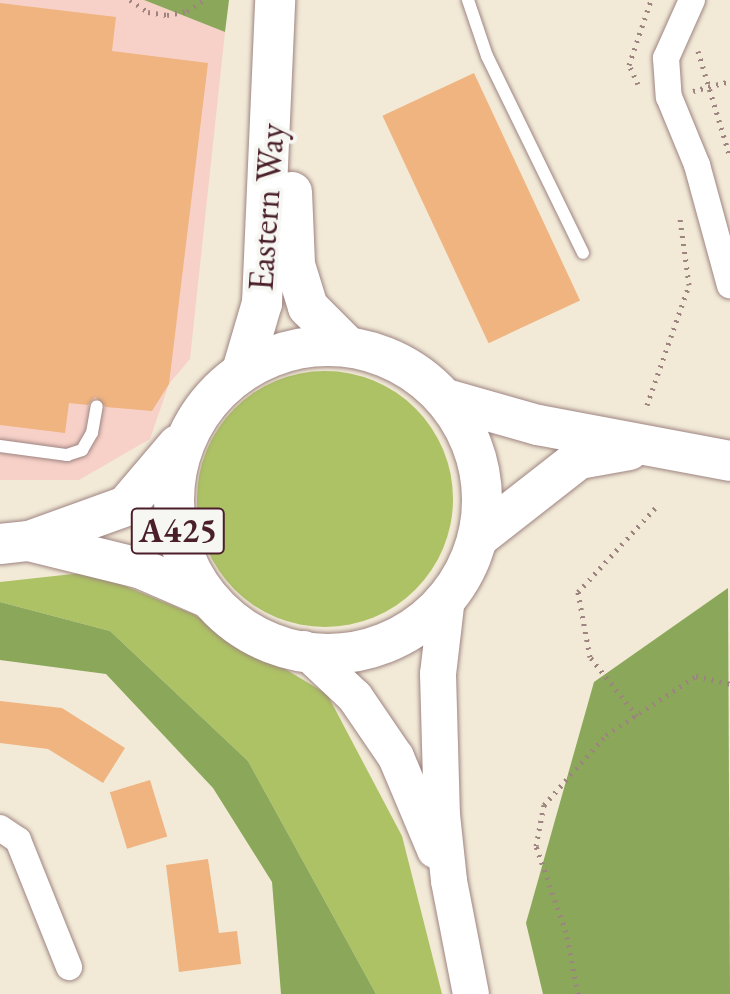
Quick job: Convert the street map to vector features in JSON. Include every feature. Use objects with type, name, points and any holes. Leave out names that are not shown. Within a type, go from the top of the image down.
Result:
[{"type":"main road","name":"Eastern Way","points":[[242,371],[262,303],[275,0]]},
{"type":"main road","name":"Eastern Way","points":[[275,41],[295,265],[308,307],[346,345]]},
{"type":"main road","points":[[242,371],[297,351],[346,345]]},
{"type":"main road","name":"A425","points":[[346,345],[397,365],[446,399],[538,425],[730,461]]},
{"type":"main road","name":"A425","points":[[15,542],[126,506],[180,441],[195,415],[242,371]]},
{"type":"main road","name":"A425","points":[[15,542],[139,568],[206,597],[260,638],[304,649],[354,651],[417,627],[446,606],[468,570],[479,537],[480,466],[446,399]]},
{"type":"main road","name":"A425","points":[[180,441],[172,499],[180,541],[206,597]]},
{"type":"main road","name":"A425","points":[[479,537],[579,459],[648,446]]},
{"type":"main road","points":[[446,606],[438,674],[449,881],[471,994]]},
{"type":"main road","points":[[304,649],[355,697],[396,757],[449,881]]},
{"type":"street","points":[[692,0],[666,58],[656,96],[697,165],[730,286]]},
{"type":"street","points":[[0,828],[18,840],[69,967]]},
{"type":"lane","points":[[468,0],[487,56],[583,253]]},
{"type":"lane","points":[[0,446],[67,455],[82,450],[92,433],[97,406]]},
{"type":"path","points":[[130,0],[148,12],[167,15],[187,11],[204,0]]},
{"type":"path","points":[[651,0],[629,65],[656,96],[730,81]]},
{"type":"path","points":[[698,38],[730,157]]},
{"type":"path","points":[[647,405],[689,285],[679,211]]},
{"type":"path","points":[[637,716],[590,657],[578,592],[657,506]]},
{"type":"path","points":[[578,994],[566,932],[536,846],[544,805],[606,735],[696,676],[730,684]]},
{"type":"shaded area","points":[[0,0],[144,0],[225,32],[190,359],[169,384],[150,439],[79,480],[0,480]]},
{"type":"green space","points":[[144,0],[229,0],[225,32]]},
{"type":"green space","points":[[325,371],[362,376],[385,386],[416,408],[438,439],[448,462],[453,499],[448,536],[438,559],[416,590],[385,612],[362,622],[325,627],[288,622],[265,612],[234,590],[212,559],[202,536],[197,499],[202,462],[212,439],[234,408],[265,386],[288,376]]},
{"type":"green space","points":[[91,572],[193,614],[327,694],[402,836],[442,994],[376,994],[248,761],[110,631],[0,602],[0,582]]},
{"type":"green space","points":[[728,588],[730,994],[543,994],[526,923],[594,682]]},
{"type":"green space","points":[[0,602],[110,631],[248,761],[376,994],[281,994],[272,882],[213,788],[106,674],[0,660]]},
{"type":"building","points":[[0,3],[116,17],[112,51],[208,63],[169,384],[152,411],[106,407],[95,397],[88,405],[69,403],[65,433],[0,425]]},
{"type":"building","points":[[474,73],[580,300],[489,343],[382,116]]},
{"type":"building","points":[[0,701],[62,708],[125,748],[103,783],[48,749],[0,743]]},
{"type":"building","points":[[150,780],[167,836],[127,849],[110,792]]},
{"type":"building","points":[[208,859],[219,933],[237,931],[241,964],[179,972],[166,865]]}]
